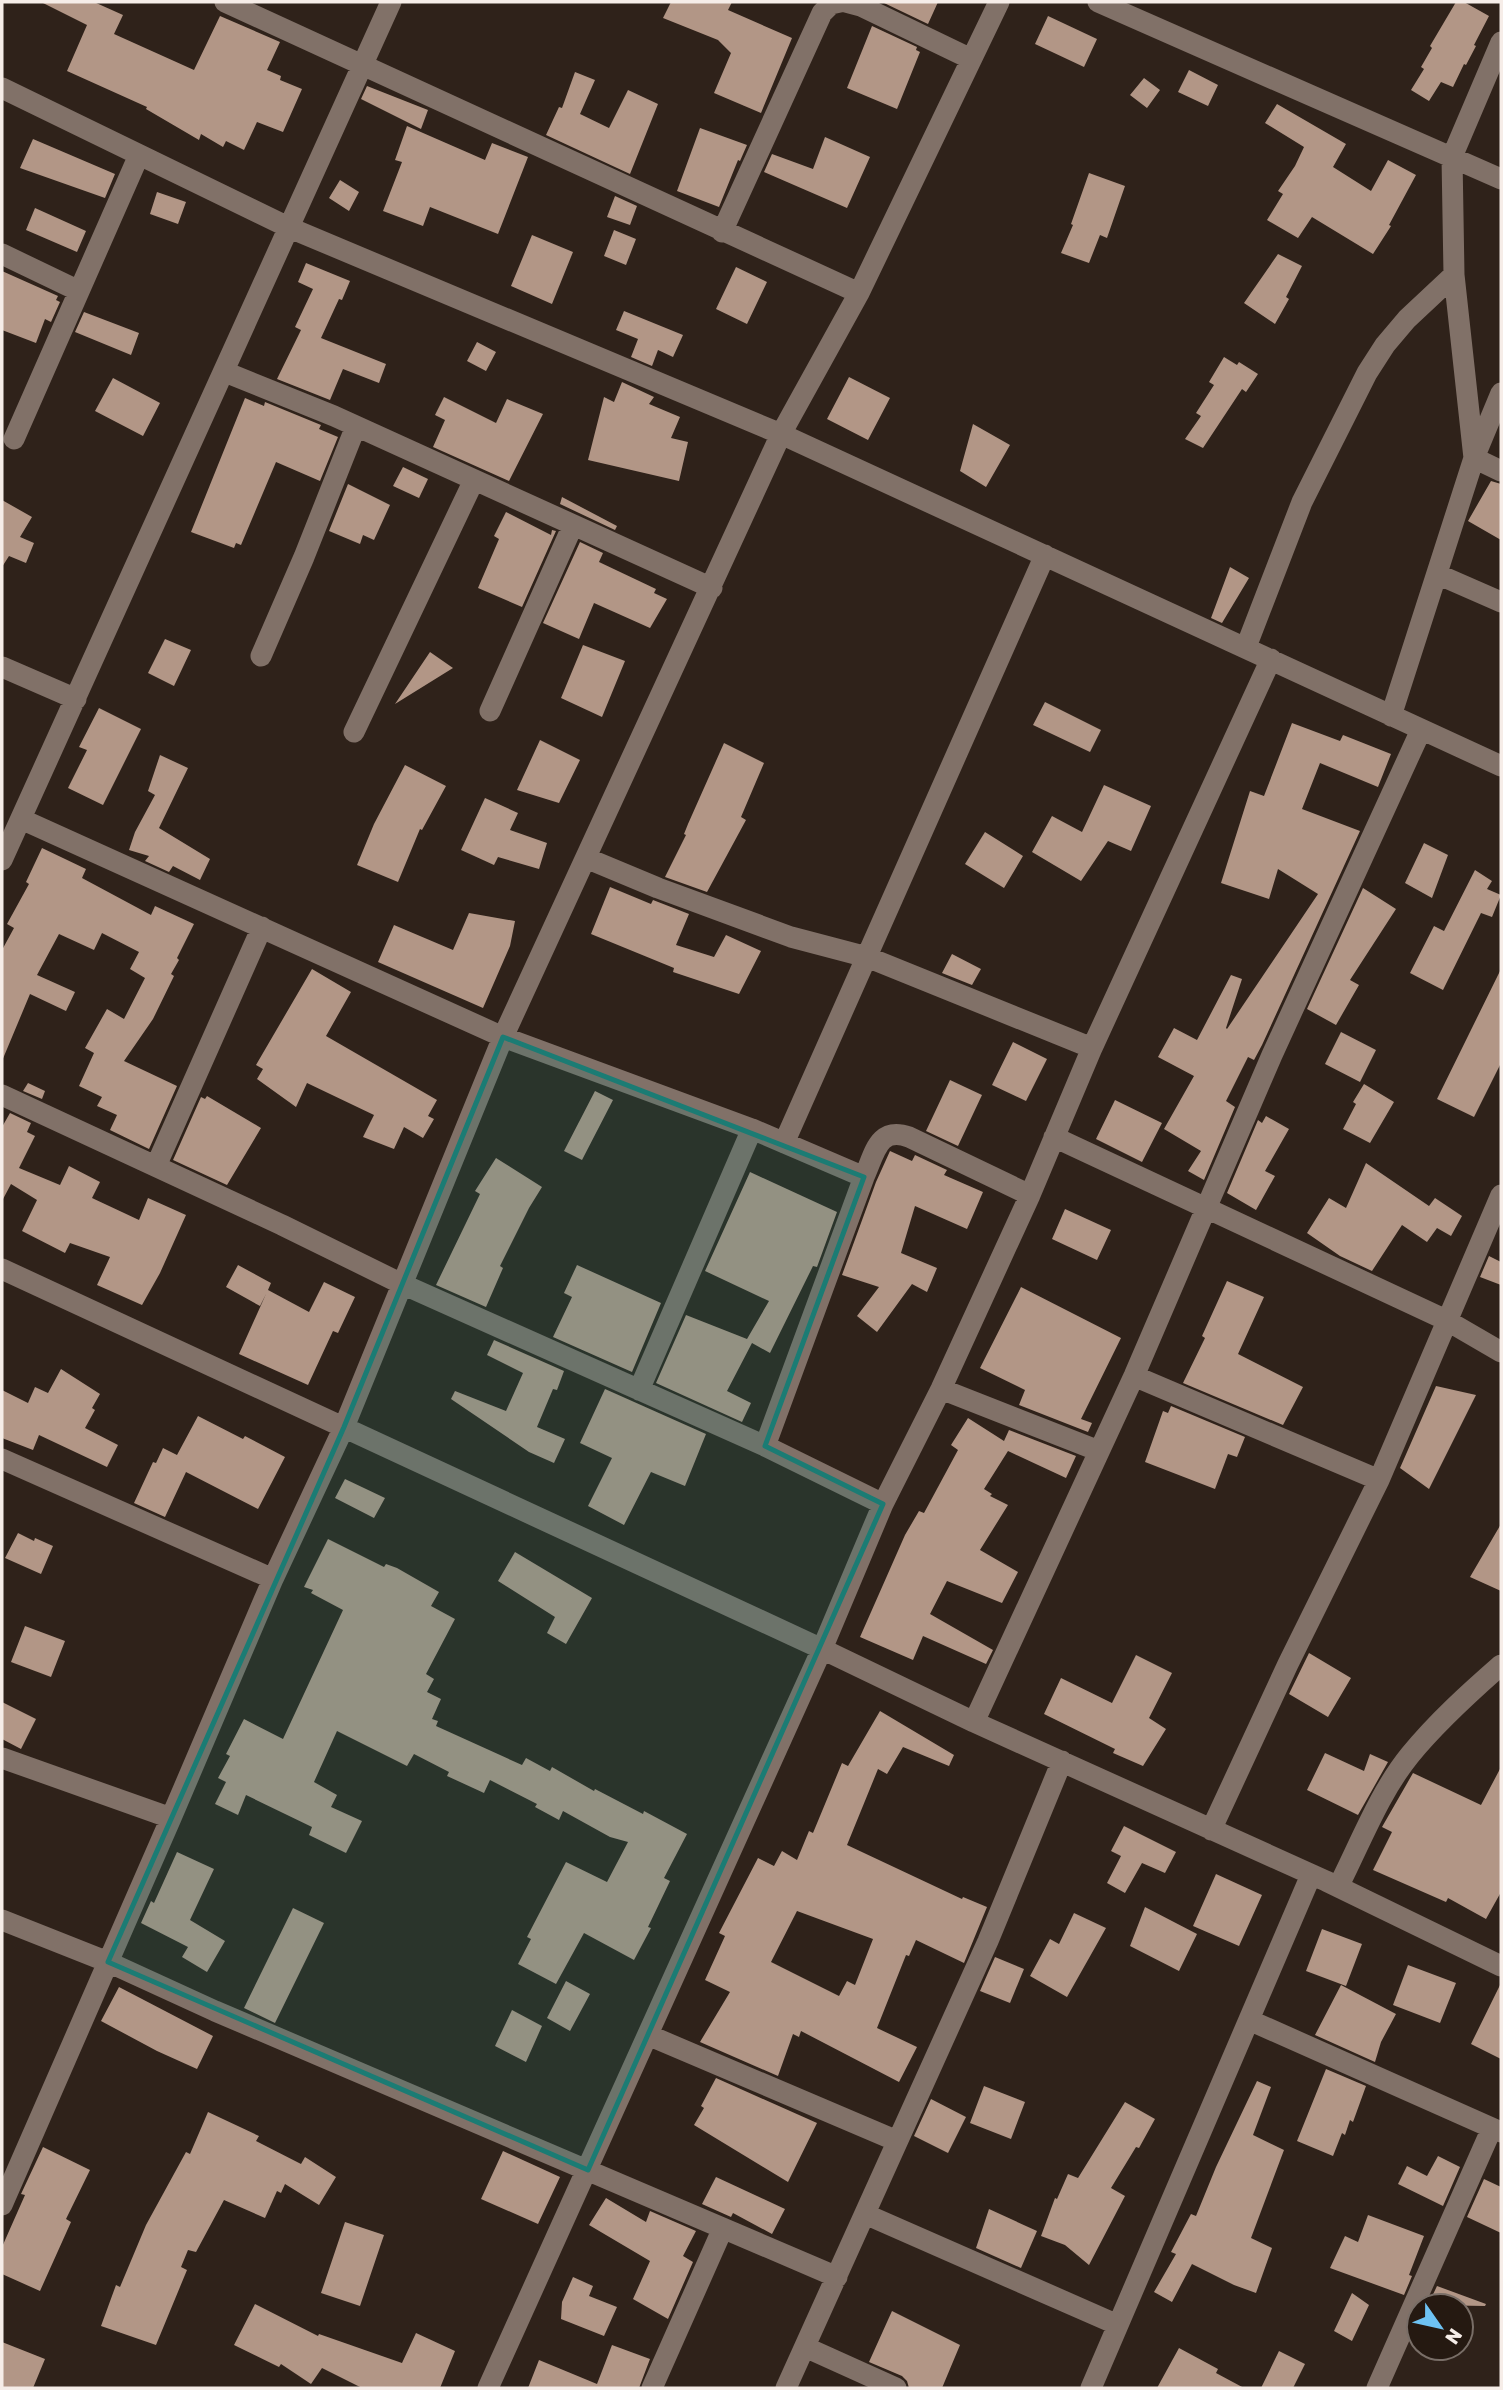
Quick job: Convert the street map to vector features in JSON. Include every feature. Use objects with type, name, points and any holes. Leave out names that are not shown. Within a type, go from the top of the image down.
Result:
[{"type":"street","points":[[225,2],[859,293]]},
{"type":"street","points":[[2,860],[391,2]]},
{"type":"street","points":[[722,232],[822,13],[831,4],[841,2]]},
{"type":"street","points":[[846,2],[861,6],[971,59]]},
{"type":"street","points":[[2,2205],[273,1579],[344,1427],[503,1037],[781,434],[859,293],[999,2]]},
{"type":"street","points":[[1098,2],[1501,178]]},
{"type":"street","points":[[1474,458],[1454,275],[1452,157],[1501,42]]},
{"type":"street","points":[[2,89],[290,228],[781,434],[1501,766]]},
{"type":"street","points":[[14,439],[139,155]]},
{"type":"street","points":[[2,254],[79,291]]},
{"type":"street","points":[[1246,647],[1302,502],[1367,373],[1385,345],[1407,319],[1454,275]]},
{"type":"street","points":[[225,372],[356,426],[712,588]]},
{"type":"street","points":[[1391,716],[1474,458],[1501,393]]},
{"type":"street","points":[[261,656],[356,426]]},
{"type":"street","points":[[1474,458],[1501,471]]},
{"type":"street","points":[[354,732],[474,480]]},
{"type":"street","points":[[490,711],[573,525]]},
{"type":"street","points":[[784,1143],[1045,555]]},
{"type":"street","points":[[1437,575],[1501,602]]},
{"type":"street","points":[[488,2388],[822,1649],[883,1504],[941,1389],[1030,1195],[1092,1048],[1271,659]]},
{"type":"street","points":[[2,667],[76,699]]},
{"type":"street","points":[[974,1722],[1134,1376],[1308,974],[1421,730]]},
{"type":"street","points":[[21,819],[503,1037],[752,1129],[864,1177]]},
{"type":"street","points":[[586,858],[658,888],[791,937],[867,957],[1092,1048]]},
{"type":"street","points":[[156,1166],[262,927]]},
{"type":"street","points":[[2,1096],[156,1166],[402,1284],[765,1446],[883,1504]]},
{"type":"street","points":[[639,1390],[752,1129]]},
{"type":"street","points":[[765,1446],[864,1177],[880,1142],[887,1135],[895,1132],[1030,1195]]},
{"type":"street","points":[[1054,1137],[1446,1320],[1501,1352]]},
{"type":"street","points":[[1211,1830],[1288,1664],[1379,1480],[1501,1195]]},
{"type":"street","points":[[2,1269],[974,1722],[1338,1887],[1501,1966]]},
{"type":"street","points":[[1134,1376],[1379,1480]]},
{"type":"street","points":[[941,1389],[1099,1451]]},
{"type":"street","points":[[2,1459],[273,1579]]},
{"type":"street","points":[[1338,1887],[1386,1793],[1408,1757],[1441,1721],[1501,1665]]},
{"type":"street","points":[[2,1758],[171,1818]]},
{"type":"street","points":[[786,2388],[988,1941],[1062,1761]]},
{"type":"street","points":[[1091,2388],[1311,1875]]},
{"type":"street","points":[[2,1920],[108,1962],[215,2011],[836,2277]]},
{"type":"street","points":[[1249,2020],[1497,2130],[1377,2388]]},
{"type":"street","points":[[648,2035],[897,2141]]},
{"type":"street","points":[[865,2214],[1118,2325]]},
{"type":"street","points":[[652,2388],[723,2228]]},
{"type":"street","points":[[805,2347],[896,2388]]},
{"type":"highlighted area","points":[[503,1037],[864,1177],[765,1446],[883,1504],[588,2170],[108,1962],[344,1427]]},
{"type":"building","points":[[41,2],[94,2],[123,15],[114,34],[194,70],[220,16],[280,42],[267,70],[281,76],[280,80],[302,89],[283,132],[257,122],[244,150],[226,141],[223,147],[201,134],[199,140],[146,109],[147,107],[67,71],[87,25]]},
{"type":"building","points":[[671,2],[732,2],[728,10],[792,38],[761,113],[714,93],[731,53],[718,40],[663,18]]},
{"type":"building","points":[[882,2],[938,2],[928,24]]},
{"type":"building","points":[[1456,2],[1464,2],[1489,16],[1453,87],[1441,82],[1429,101],[1411,90],[1424,69],[1421,67],[1432,48],[1430,46]]},
{"type":"building","points":[[1048,16],[1097,39],[1084,67],[1035,44]]},
{"type":"building","points":[[872,26],[917,47],[916,50],[920,52],[897,109],[847,88]]},
{"type":"building","points":[[1189,70],[1218,85],[1208,106],[1178,92]]},
{"type":"building","points":[[575,72],[595,80],[580,114],[609,128],[628,90],[658,104],[630,174],[546,135],[559,107],[562,108]]},
{"type":"building","points":[[1144,78],[1160,90],[1147,108],[1130,95]]},
{"type":"building","points":[[367,86],[428,110],[421,129],[361,99]]},
{"type":"building","points":[[1277,104],[1346,144],[1333,167],[1371,191],[1388,160],[1416,175],[1389,225],[1391,226],[1373,254],[1312,217],[1298,238],[1267,220],[1283,194],[1278,191],[1304,147],[1265,123]]},
{"type":"building","points":[[407,126],[485,160],[492,143],[528,157],[498,234],[430,207],[423,226],[383,211],[402,162],[395,160]]},
{"type":"building","points":[[700,128],[747,145],[719,207],[677,191]]},
{"type":"building","points":[[825,137],[870,157],[847,208],[764,172],[772,154],[813,169]]},
{"type":"building","points":[[33,139],[115,174],[105,198],[20,168]]},
{"type":"building","points":[[1089,173],[1125,186],[1107,238],[1100,235],[1089,263],[1061,253]]},
{"type":"building","points":[[340,180],[359,192],[349,211],[329,198]]},
{"type":"building","points":[[157,192],[186,202],[178,224],[150,214]]},
{"type":"building","points":[[615,196],[637,206],[630,225],[607,217]]},
{"type":"building","points":[[35,208],[86,231],[77,252],[26,230]]},
{"type":"building","points":[[614,230],[636,239],[626,265],[604,256]]},
{"type":"building","points":[[532,235],[573,252],[552,304],[511,286]]},
{"type":"building","points":[[1278,254],[1302,266],[1286,297],[1289,299],[1275,324],[1244,303]]},
{"type":"building","points":[[306,263],[350,281],[321,338],[386,364],[379,383],[343,369],[330,400],[277,379],[301,330],[295,327],[313,289],[298,282]]},
{"type":"building","points":[[736,267],[767,282],[747,324],[716,309]]},
{"type":"building","points":[[2,271],[58,296],[56,300],[60,302],[51,322],[45,319],[36,343],[2,330]]},
{"type":"building","points":[[624,311],[683,335],[673,357],[658,350],[652,366],[631,357],[638,339],[616,330]]},
{"type":"building","points":[[84,312],[139,333],[131,355],[75,332]]},
{"type":"building","points":[[477,342],[496,352],[486,371],[467,361]]},
{"type":"building","points":[[1224,357],[1237,365],[1239,362],[1258,374],[1246,392],[1242,389],[1203,448],[1185,439],[1201,416],[1196,413],[1214,385],[1209,382]]},
{"type":"building","points":[[849,377],[890,398],[868,440],[827,419]]},
{"type":"building","points":[[113,378],[160,403],[143,436],[95,411]]},
{"type":"building","points":[[622,382],[654,397],[649,404],[680,417],[671,438],[688,442],[679,481],[588,460],[604,397],[614,402]]},
{"type":"building","points":[[444,397],[496,423],[507,399],[543,414],[509,481],[433,447],[445,420],[435,415]]},
{"type":"building","points":[[245,398],[264,406],[265,402],[321,425],[319,429],[338,437],[320,481],[276,462],[241,545],[236,543],[234,548],[191,532]]},
{"type":"building","points":[[973,424],[1010,445],[986,487],[960,471]]},
{"type":"building","points":[[403,467],[428,479],[419,498],[393,486]]},
{"type":"building","points":[[1491,481],[1501,484],[1501,540],[1468,521]]},
{"type":"building","points":[[348,484],[390,505],[374,540],[363,535],[360,544],[329,531]]},
{"type":"building","points":[[562,497],[617,526],[615,530],[560,504]]},
{"type":"building","points":[[2,500],[32,517],[20,537],[34,543],[26,563],[9,556],[2,567]]},
{"type":"building","points":[[506,512],[551,535],[552,530],[556,531],[522,607],[478,588],[499,539],[494,536]]},
{"type":"building","points":[[580,542],[603,553],[599,562],[656,589],[654,593],[667,599],[650,628],[594,603],[579,639],[543,623]]},
{"type":"building","points":[[1230,567],[1249,578],[1222,623],[1211,618]]},
{"type":"building","points":[[165,639],[191,650],[174,686],[148,673]]},
{"type":"building","points":[[583,645],[625,661],[602,717],[561,698]]},
{"type":"building","points":[[430,652],[453,668],[395,704]]},
{"type":"building","points":[[1045,702],[1101,730],[1090,752],[1033,725]]},
{"type":"building","points":[[99,708],[141,729],[103,805],[68,788],[87,750],[79,747]]},
{"type":"building","points":[[1292,723],[1340,741],[1343,735],[1391,754],[1378,787],[1320,763],[1302,809],[1360,831],[1262,1045],[1254,1060],[1248,1057],[1226,1101],[1235,1107],[1204,1180],[1188,1171],[1201,1151],[1164,1129],[1194,1076],[1158,1057],[1174,1028],[1197,1040],[1231,975],[1242,979],[1227,1029],[1318,894],[1278,869],[1269,899],[1221,883],[1250,791],[1264,796]]},
{"type":"building","points":[[540,740],[580,760],[559,803],[517,790]]},
{"type":"building","points":[[724,743],[764,763],[741,817],[746,820],[707,892],[665,877],[686,835],[684,834],[688,824]]},
{"type":"building","points":[[160,755],[188,768],[159,828],[210,859],[200,880],[173,866],[169,872],[145,861],[149,856],[129,850],[135,832],[155,795],[148,791]]},
{"type":"building","points":[[405,765],[446,786],[422,830],[420,829],[398,882],[357,865],[374,824]]},
{"type":"building","points":[[1104,785],[1151,806],[1131,851],[1108,841],[1081,881],[1032,852],[1052,816],[1082,832]]},
{"type":"building","points":[[485,798],[518,813],[510,830],[547,843],[539,869],[498,857],[494,865],[461,850]]},
{"type":"building","points":[[985,832],[1023,856],[1004,888],[965,864]]},
{"type":"building","points":[[1424,843],[1448,855],[1432,898],[1405,883]]},
{"type":"building","points":[[42,848],[86,869],[82,878],[151,915],[155,906],[194,924],[177,958],[179,960],[171,974],[174,976],[153,1019],[124,1061],[177,1086],[149,1149],[110,1130],[117,1115],[97,1106],[102,1097],[79,1086],[94,1053],[85,1048],[107,1009],[124,1019],[145,978],[130,969],[139,952],[102,933],[94,950],[59,934],[37,975],[75,992],[66,1011],[30,994],[2,1061],[2,950],[14,928],[7,924],[29,884],[26,882]]},
{"type":"building","points":[[1475,870],[1492,881],[1487,889],[1501,895],[1492,917],[1481,913],[1443,990],[1410,973],[1434,926],[1444,931]]},
{"type":"building","points":[[610,887],[651,904],[653,900],[689,914],[676,945],[714,957],[726,935],[761,951],[739,994],[673,972],[674,968],[591,934]]},
{"type":"building","points":[[1363,888],[1396,909],[1350,980],[1359,985],[1336,1025],[1307,1009]]},
{"type":"building","points":[[469,913],[515,921],[510,946],[483,1008],[378,962],[394,925],[453,950]]},
{"type":"building","points":[[952,954],[981,969],[972,985],[942,973]]},
{"type":"building","points":[[312,969],[351,992],[326,1036],[437,1100],[428,1116],[434,1119],[423,1138],[404,1127],[394,1149],[363,1137],[374,1115],[307,1083],[296,1107],[257,1079],[263,1069],[256,1065]]},
{"type":"building","points":[[1501,969],[1501,1063],[1474,1117],[1437,1099]]},
{"type":"building","points":[[1341,1032],[1376,1050],[1360,1082],[1325,1064]]},
{"type":"building","points":[[1013,1042],[1047,1059],[1026,1101],[992,1085]]},
{"type":"building","points":[[950,1080],[982,1095],[958,1146],[926,1131]]},
{"type":"building","points":[[28,1083],[45,1091],[42,1099],[23,1091]]},
{"type":"building","points":[[1364,1084],[1394,1102],[1370,1143],[1343,1129],[1356,1104],[1353,1102]]},
{"type":"building","points":[[595,1091],[613,1100],[582,1160],[564,1151]]},
{"type":"building","points":[[207,1096],[261,1128],[227,1185],[173,1160],[201,1097],[205,1099]]},
{"type":"building","points":[[1115,1100],[1162,1123],[1142,1162],[1096,1139]]},
{"type":"building","points":[[10,1113],[31,1123],[27,1132],[35,1136],[19,1168],[60,1185],[69,1166],[100,1182],[92,1198],[139,1220],[148,1198],[186,1215],[160,1273],[142,1305],[97,1285],[110,1257],[70,1243],[65,1253],[22,1231],[37,1200],[11,1184],[2,1201],[2,1127]]},
{"type":"building","points":[[1266,1116],[1289,1129],[1265,1171],[1275,1176],[1256,1210],[1227,1193],[1258,1120],[1262,1123]]},
{"type":"building","points":[[890,1151],[912,1161],[915,1155],[947,1170],[944,1175],[983,1192],[967,1229],[915,1206],[901,1253],[937,1268],[927,1292],[912,1284],[877,1332],[857,1316],[879,1287],[842,1275]]},
{"type":"building","points":[[496,1158],[542,1187],[500,1266],[503,1268],[486,1307],[436,1285],[480,1194],[475,1191]]},
{"type":"building","points":[[1366,1163],[1429,1206],[1435,1198],[1462,1216],[1451,1236],[1437,1228],[1427,1242],[1402,1225],[1372,1271],[1340,1256],[1307,1233],[1329,1198],[1346,1208]]},
{"type":"building","points":[[750,1172],[837,1212],[817,1267],[813,1266],[770,1353],[752,1343],[727,1391],[751,1403],[742,1422],[656,1383],[686,1315],[747,1339],[769,1301],[705,1271]]},
{"type":"building","points":[[1065,1209],[1111,1230],[1097,1260],[1052,1239]]},
{"type":"building","points":[[1489,1256],[1501,1262],[1501,1285],[1480,1277]]},
{"type":"building","points":[[238,1265],[271,1283],[268,1290],[309,1312],[324,1282],[355,1297],[338,1333],[333,1331],[308,1385],[239,1354],[266,1294],[260,1306],[226,1287]]},
{"type":"building","points":[[577,1265],[661,1303],[632,1372],[553,1337],[572,1297],[564,1293]]},
{"type":"building","points":[[1227,1281],[1264,1297],[1238,1354],[1303,1387],[1283,1425],[1183,1383],[1205,1338],[1202,1336]]},
{"type":"building","points":[[1021,1287],[1121,1338],[1081,1419],[1092,1423],[1088,1432],[1019,1405],[1025,1390],[980,1368]]},
{"type":"building","points":[[494,1340],[564,1371],[537,1427],[565,1439],[554,1463],[529,1452],[451,1399],[455,1391],[506,1411],[523,1373],[487,1355]]},
{"type":"building","points":[[61,1369],[100,1394],[85,1428],[118,1445],[107,1467],[39,1435],[33,1450],[2,1438],[2,1390],[28,1403],[35,1387],[48,1393]]},
{"type":"building","points":[[1436,1386],[1476,1395],[1429,1489],[1400,1468]]},
{"type":"building","points":[[605,1389],[706,1434],[685,1486],[651,1472],[624,1525],[588,1506],[612,1458],[580,1443]]},
{"type":"building","points":[[1171,1406],[1245,1437],[1237,1457],[1228,1454],[1215,1489],[1145,1462],[1163,1411],[1168,1413]]},
{"type":"building","points":[[198,1416],[285,1457],[258,1509],[186,1472],[165,1517],[134,1503],[153,1462],[156,1463],[163,1448],[177,1455]]},
{"type":"building","points":[[968,1418],[1004,1441],[1009,1430],[1076,1456],[1066,1478],[1008,1451],[984,1489],[992,1494],[990,1496],[1008,1505],[980,1550],[1018,1572],[1002,1603],[947,1581],[930,1614],[993,1650],[986,1664],[923,1636],[913,1660],[860,1637],[905,1535],[919,1511],[924,1513],[958,1450],[951,1445]]},
{"type":"building","points":[[345,1479],[385,1498],[374,1518],[335,1498]]},
{"type":"building","points":[[1501,1524],[1501,1591],[1470,1577]]},
{"type":"building","points":[[18,1533],[53,1546],[41,1574],[5,1558]]},
{"type":"building","points":[[328,1539],[384,1567],[386,1564],[397,1568],[439,1592],[431,1606],[455,1619],[426,1674],[434,1679],[427,1692],[441,1699],[432,1719],[438,1721],[436,1726],[522,1765],[526,1758],[550,1771],[552,1767],[594,1791],[595,1789],[643,1814],[644,1811],[687,1834],[664,1878],[670,1881],[648,1927],[651,1928],[634,1960],[584,1933],[556,1984],[518,1964],[531,1939],[527,1937],[566,1862],[607,1882],[628,1842],[610,1837],[563,1811],[559,1820],[535,1807],[537,1804],[490,1780],[484,1793],[447,1776],[449,1772],[414,1754],[407,1766],[337,1731],[314,1782],[337,1795],[331,1807],[362,1821],[346,1853],[309,1835],[312,1827],[246,1795],[238,1815],[215,1804],[226,1782],[218,1778],[230,1756],[226,1754],[244,1719],[283,1739],[343,1610],[304,1587]]},
{"type":"building","points":[[515,1552],[592,1598],[566,1644],[547,1633],[555,1617],[498,1581]]},
{"type":"building","points":[[25,1626],[65,1641],[51,1677],[11,1662]]},
{"type":"building","points":[[1309,1653],[1351,1678],[1328,1717],[1289,1694]]},
{"type":"building","points":[[1136,1655],[1172,1673],[1149,1718],[1166,1729],[1143,1766],[1113,1753],[1115,1749],[1044,1714],[1061,1678],[1112,1703]]},
{"type":"building","points":[[2,1702],[36,1719],[21,1749],[2,1739]]},
{"type":"building","points":[[880,1711],[954,1755],[949,1766],[903,1747],[887,1774],[878,1769],[847,1845],[962,1899],[963,1897],[987,1907],[964,1963],[916,1940],[909,1956],[906,1955],[877,2028],[917,2047],[899,2082],[801,2031],[799,2037],[793,2034],[778,2076],[700,2042],[730,1992],[705,1980],[725,1936],[719,1933],[758,1858],[774,1866],[782,1851],[797,1860],[809,1831],[813,1833],[842,1763],[848,1766]],"holes":[[[797,1911],[873,1939],[855,1985],[847,1981],[839,1996],[771,1962]]]},
{"type":"building","points":[[1325,1753],[1364,1771],[1370,1754],[1388,1762],[1358,1815],[1307,1790]]},
{"type":"building","points":[[1501,1767],[1501,1892],[1486,1919],[1448,1898],[1446,1902],[1373,1870],[1392,1832],[1382,1827],[1413,1773],[1481,1805]]},
{"type":"building","points":[[1124,1826],[1176,1852],[1165,1873],[1142,1863],[1125,1893],[1107,1883],[1121,1856],[1111,1851]]},
{"type":"building","points":[[177,1852],[214,1869],[190,1920],[225,1941],[207,1972],[182,1957],[188,1947],[141,1923],[151,1901],[154,1903]]},
{"type":"building","points":[[1216,1874],[1262,1895],[1239,1946],[1193,1926]]},
{"type":"building","points":[[1145,1907],[1197,1934],[1179,1971],[1130,1946]]},
{"type":"building","points":[[293,1908],[324,1923],[275,2023],[244,2008]]},
{"type":"building","points":[[1074,1913],[1106,1928],[1067,1997],[1030,1976],[1050,1939],[1059,1944]]},
{"type":"building","points":[[1322,1929],[1362,1944],[1346,1986],[1306,1971]]},
{"type":"building","points":[[995,1957],[1024,1969],[1010,2003],[980,1991]]},
{"type":"building","points":[[1408,1965],[1456,1983],[1440,2023],[1393,2005]]},
{"type":"building","points":[[566,1981],[590,1994],[570,2031],[547,2018]]},
{"type":"building","points":[[1501,1983],[1501,2059],[1471,2044]]},
{"type":"building","points":[[1341,1985],[1396,2014],[1381,2042],[1375,2062],[1315,2035]]},
{"type":"building","points":[[119,1987],[213,2036],[197,2069],[101,2021]]},
{"type":"building","points":[[512,2010],[542,2026],[526,2062],[495,2046]]},
{"type":"building","points":[[1326,2069],[1366,2086],[1353,2122],[1350,2120],[1345,2135],[1342,2133],[1333,2156],[1297,2141]]},
{"type":"building","points":[[716,2078],[817,2123],[788,2182],[694,2125]]},
{"type":"building","points":[[1257,2081],[1271,2087],[1253,2135],[1284,2150],[1251,2238],[1272,2248],[1256,2293],[1192,2264],[1172,2302],[1154,2292],[1176,2254],[1171,2252],[1191,2214],[1196,2216]]},
{"type":"building","points":[[984,2086],[1025,2102],[1011,2139],[970,2123]]},
{"type":"building","points":[[931,2099],[966,2117],[948,2153],[914,2136]]},
{"type":"building","points":[[1125,2102],[1155,2119],[1139,2148],[1136,2147],[1111,2188],[1125,2196],[1089,2265],[1065,2245],[1041,2236],[1055,2198],[1057,2199],[1068,2174],[1078,2178]]},
{"type":"building","points":[[208,2112],[259,2136],[256,2141],[301,2164],[305,2157],[336,2177],[319,2205],[285,2184],[281,2193],[277,2191],[265,2218],[224,2200],[196,2252],[188,2250],[181,2267],[187,2270],[156,2345],[101,2326],[116,2285],[120,2287],[146,2225],[186,2152],[190,2154]]},
{"type":"building","points":[[43,2147],[90,2170],[66,2219],[71,2222],[40,2291],[2,2274],[2,2247],[25,2195],[21,2194]]},
{"type":"building","points":[[503,2151],[560,2177],[538,2224],[481,2199]]},
{"type":"building","points":[[1438,2156],[1460,2167],[1443,2206],[1398,2184],[1407,2166],[1427,2176]]},
{"type":"building","points":[[716,2177],[785,2209],[772,2234],[733,2213],[731,2217],[702,2204]]},
{"type":"building","points":[[1484,2179],[1501,2187],[1501,2233],[1467,2217]]},
{"type":"building","points":[[606,2198],[646,2222],[650,2211],[696,2231],[683,2256],[693,2262],[668,2319],[633,2299],[650,2261],[589,2225]]},
{"type":"building","points":[[989,2209],[1037,2231],[1021,2268],[976,2248]]},
{"type":"building","points":[[1368,2215],[1424,2236],[1404,2295],[1330,2268],[1345,2236],[1358,2242]]},
{"type":"building","points":[[345,2222],[384,2235],[360,2306],[321,2293]]},
{"type":"building","points":[[573,2277],[593,2286],[589,2296],[617,2307],[604,2336],[561,2319],[562,2302]]},
{"type":"building","points":[[1437,2286],[1453,2292],[1434,2292]]},
{"type":"building","points":[[1352,2293],[1369,2305],[1352,2341],[1334,2331]]},
{"type":"building","points":[[1475,2300],[1486,2304],[1475,2306]]},
{"type":"building","points":[[255,2304],[318,2336],[319,2334],[402,2363],[416,2333],[455,2351],[440,2388],[362,2388],[322,2368],[311,2384],[281,2364],[279,2367],[234,2345]]},
{"type":"building","points":[[892,2311],[960,2345],[942,2388],[909,2388],[902,2376],[869,2362]]},
{"type":"building","points":[[2,2342],[45,2359],[33,2388],[2,2388]]},
{"type":"building","points":[[612,2345],[650,2359],[639,2388],[528,2388],[539,2360],[597,2384]]},
{"type":"building","points":[[1179,2348],[1218,2369],[1216,2373],[1244,2388],[1157,2388]]},
{"type":"building","points":[[1279,2351],[1305,2364],[1293,2388],[1261,2388]]}]
